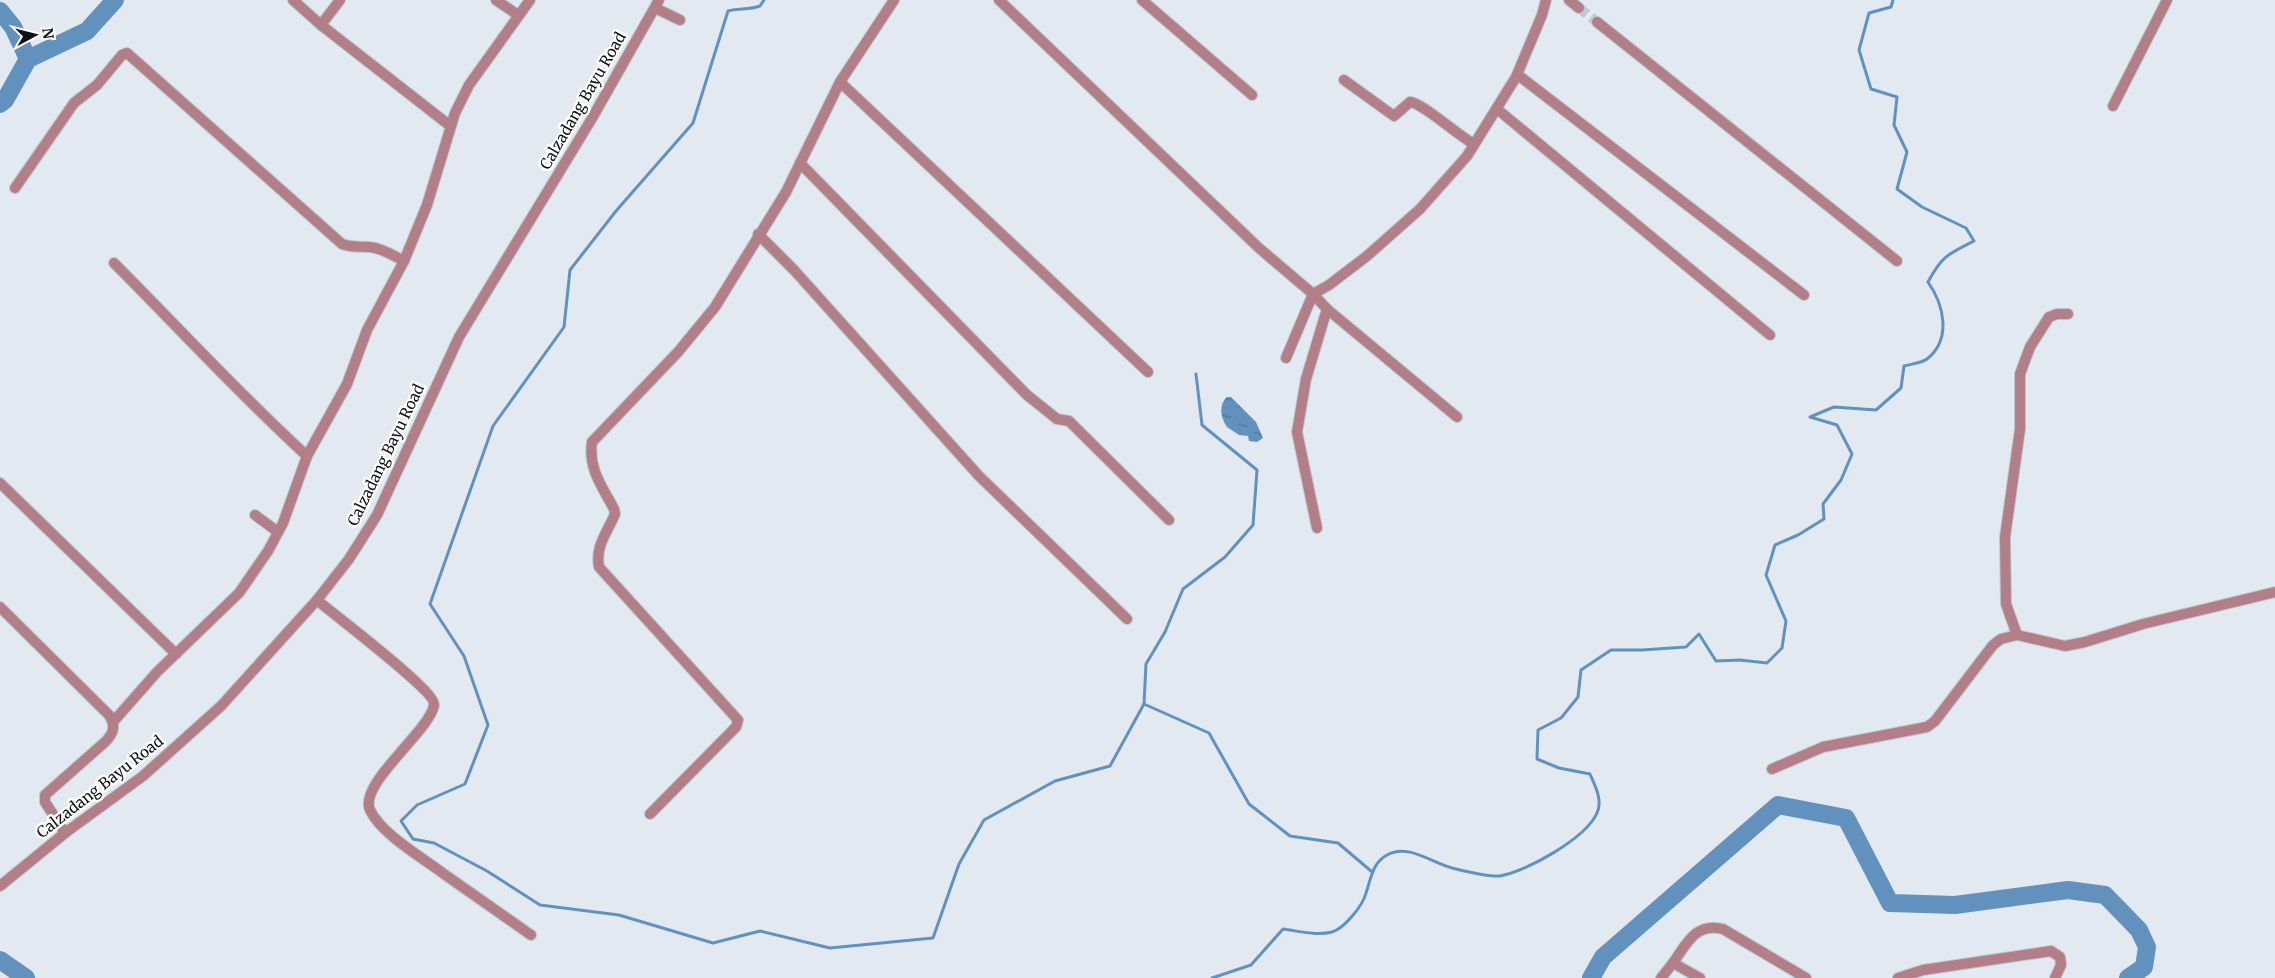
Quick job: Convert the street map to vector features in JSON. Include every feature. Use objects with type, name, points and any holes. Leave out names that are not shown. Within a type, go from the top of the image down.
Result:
[{"type":"street","points":[[293,0],[321,25],[450,125]]},
{"type":"street","points":[[321,25],[340,0]]},
{"type":"street","points":[[496,0],[518,15]]},
{"type":"street","points":[[113,722],[157,672],[239,593],[268,551],[278,532],[307,456],[347,384],[367,330],[404,261],[427,206],[450,125],[469,85],[530,0]]},
{"type":"street","points":[[650,814],[736,727],[738,720],[600,567],[597,557],[600,544],[614,514],[614,509],[591,466],[592,442],[678,352],[715,307],[758,234],[786,192],[840,82],[894,0]]},
{"type":"street","points":[[999,0],[1260,248],[1313,294],[1327,309],[1457,417]]},
{"type":"street","points":[[1142,0],[1252,95]]},
{"type":"street","points":[[1286,358],[1313,294],[1329,285],[1367,256],[1420,209],[1459,166],[1518,75],[1542,16],[1546,0]]},
{"type":"street","points":[[1569,0],[1579,8]]},
{"type":"street","points":[[2113,106],[2167,0]]},
{"type":"street","points":[[657,4],[680,20]]},
{"type":"street","name":"Calzadang Bayu Road","points":[[0,886],[65,833],[143,776],[221,706],[317,600],[349,559],[377,515],[459,337],[591,120],[657,4]]},
{"type":"street","points":[[1597,22],[1897,261]]},
{"type":"street","points":[[15,188],[74,103],[97,85],[122,55],[127,53],[342,244],[352,248],[379,249],[404,261]]},
{"type":"street","points":[[1518,75],[1804,295]]},
{"type":"street","points":[[1344,80],[1394,116],[1410,102],[1417,102],[1448,128],[1474,144]]},
{"type":"street","points":[[840,82],[1148,372]]},
{"type":"street","points":[[1497,109],[1770,336]]},
{"type":"street","points":[[800,164],[1027,395],[1057,419],[1069,421],[1169,520]]},
{"type":"street","points":[[758,234],[794,270],[972,469],[1127,618]]},
{"type":"street","points":[[114,263],[206,356],[248,402],[307,456]]},
{"type":"street","points":[[1317,528],[1297,432],[1306,379],[1327,309]]},
{"type":"street","points":[[2017,635],[2006,604],[2005,537],[2020,429],[2020,374],[2030,347],[2048,317],[2057,314],[2068,314]]},
{"type":"street","points":[[0,483],[176,654]]},
{"type":"street","points":[[255,515],[278,532]]},
{"type":"street","points":[[1772,768],[1823,747],[1927,727],[1935,721],[1992,645],[2001,639],[2017,635],[2065,646],[2085,642],[2143,624],[2275,592]]},
{"type":"street","points":[[317,600],[433,697],[434,705],[430,716],[389,766],[374,788],[369,800],[370,809],[392,837],[531,935]]},
{"type":"street","points":[[0,607],[109,715],[113,722],[112,734],[106,742],[45,795],[45,802],[65,833]]},
{"type":"street","points":[[1661,978],[1694,935],[1704,928],[1713,926],[1806,978]]},
{"type":"street","points":[[1898,978],[1923,970],[2051,952],[2060,957],[2062,965],[2055,978]]},
{"type":"street","points":[[1673,963],[1700,978]]},
{"type":"water","points":[[1227,397],[1231,397],[1256,422],[1263,438],[1257,442],[1249,441],[1248,436],[1239,435],[1227,427],[1223,420],[1221,408]]},
{"type":"waterway","points":[[28,59],[87,31],[115,0]]},
{"type":"waterway","points":[[764,0],[760,6],[728,11],[693,123],[616,211],[570,270],[564,327],[493,426],[430,604],[464,656],[488,725],[465,784],[417,805],[401,821],[413,839],[434,843],[487,871],[540,905],[619,915],[713,943],[760,931],[830,948],[933,938],[959,864],[984,820],[1055,781],[1110,766],[1144,704],[1209,733],[1249,804],[1290,836],[1338,843],[1371,871]]},
{"type":"waterway","points":[[1212,978],[1251,965],[1283,929],[1320,934],[1337,930],[1357,910],[1364,898],[1375,867],[1387,855],[1403,851],[1420,855],[1444,866],[1483,875],[1500,876],[1525,868],[1539,861],[1581,833],[1591,823],[1599,808],[1599,798],[1594,783],[1590,774],[1559,768],[1537,759],[1538,730],[1561,718],[1578,697],[1581,670],[1611,650],[1686,647],[1699,634],[1716,661],[1740,660],[1767,663],[1782,648],[1786,621],[1766,575],[1775,545],[1798,535],[1824,519],[1823,504],[1841,480],[1852,454],[1837,425],[1810,417],[1834,407],[1876,410],[1901,388],[1904,366],[1927,359],[1935,351],[1943,332],[1941,311],[1934,291],[1928,282],[1937,266],[1946,257],[1974,241],[1966,228],[1922,207],[1897,189],[1907,152],[1894,125],[1897,97],[1871,89],[1859,50],[1869,13],[1891,7],[1893,0]]},
{"type":"waterway","points":[[0,11],[13,27],[28,59],[5,100],[0,104]]},
{"type":"waterway","points":[[1144,704],[1146,664],[1165,632],[1183,589],[1225,557],[1253,525],[1257,470],[1202,425],[1196,374]]},
{"type":"waterway","points":[[1591,978],[1603,957],[1778,805],[1846,818],[1890,903],[1955,905],[2068,890],[2105,895],[2139,930],[2147,947],[2144,967],[2128,978]]},
{"type":"waterway","points":[[0,960],[26,978]]},
{"type":"tunnel","points":[[1579,8],[1597,22]]}]
